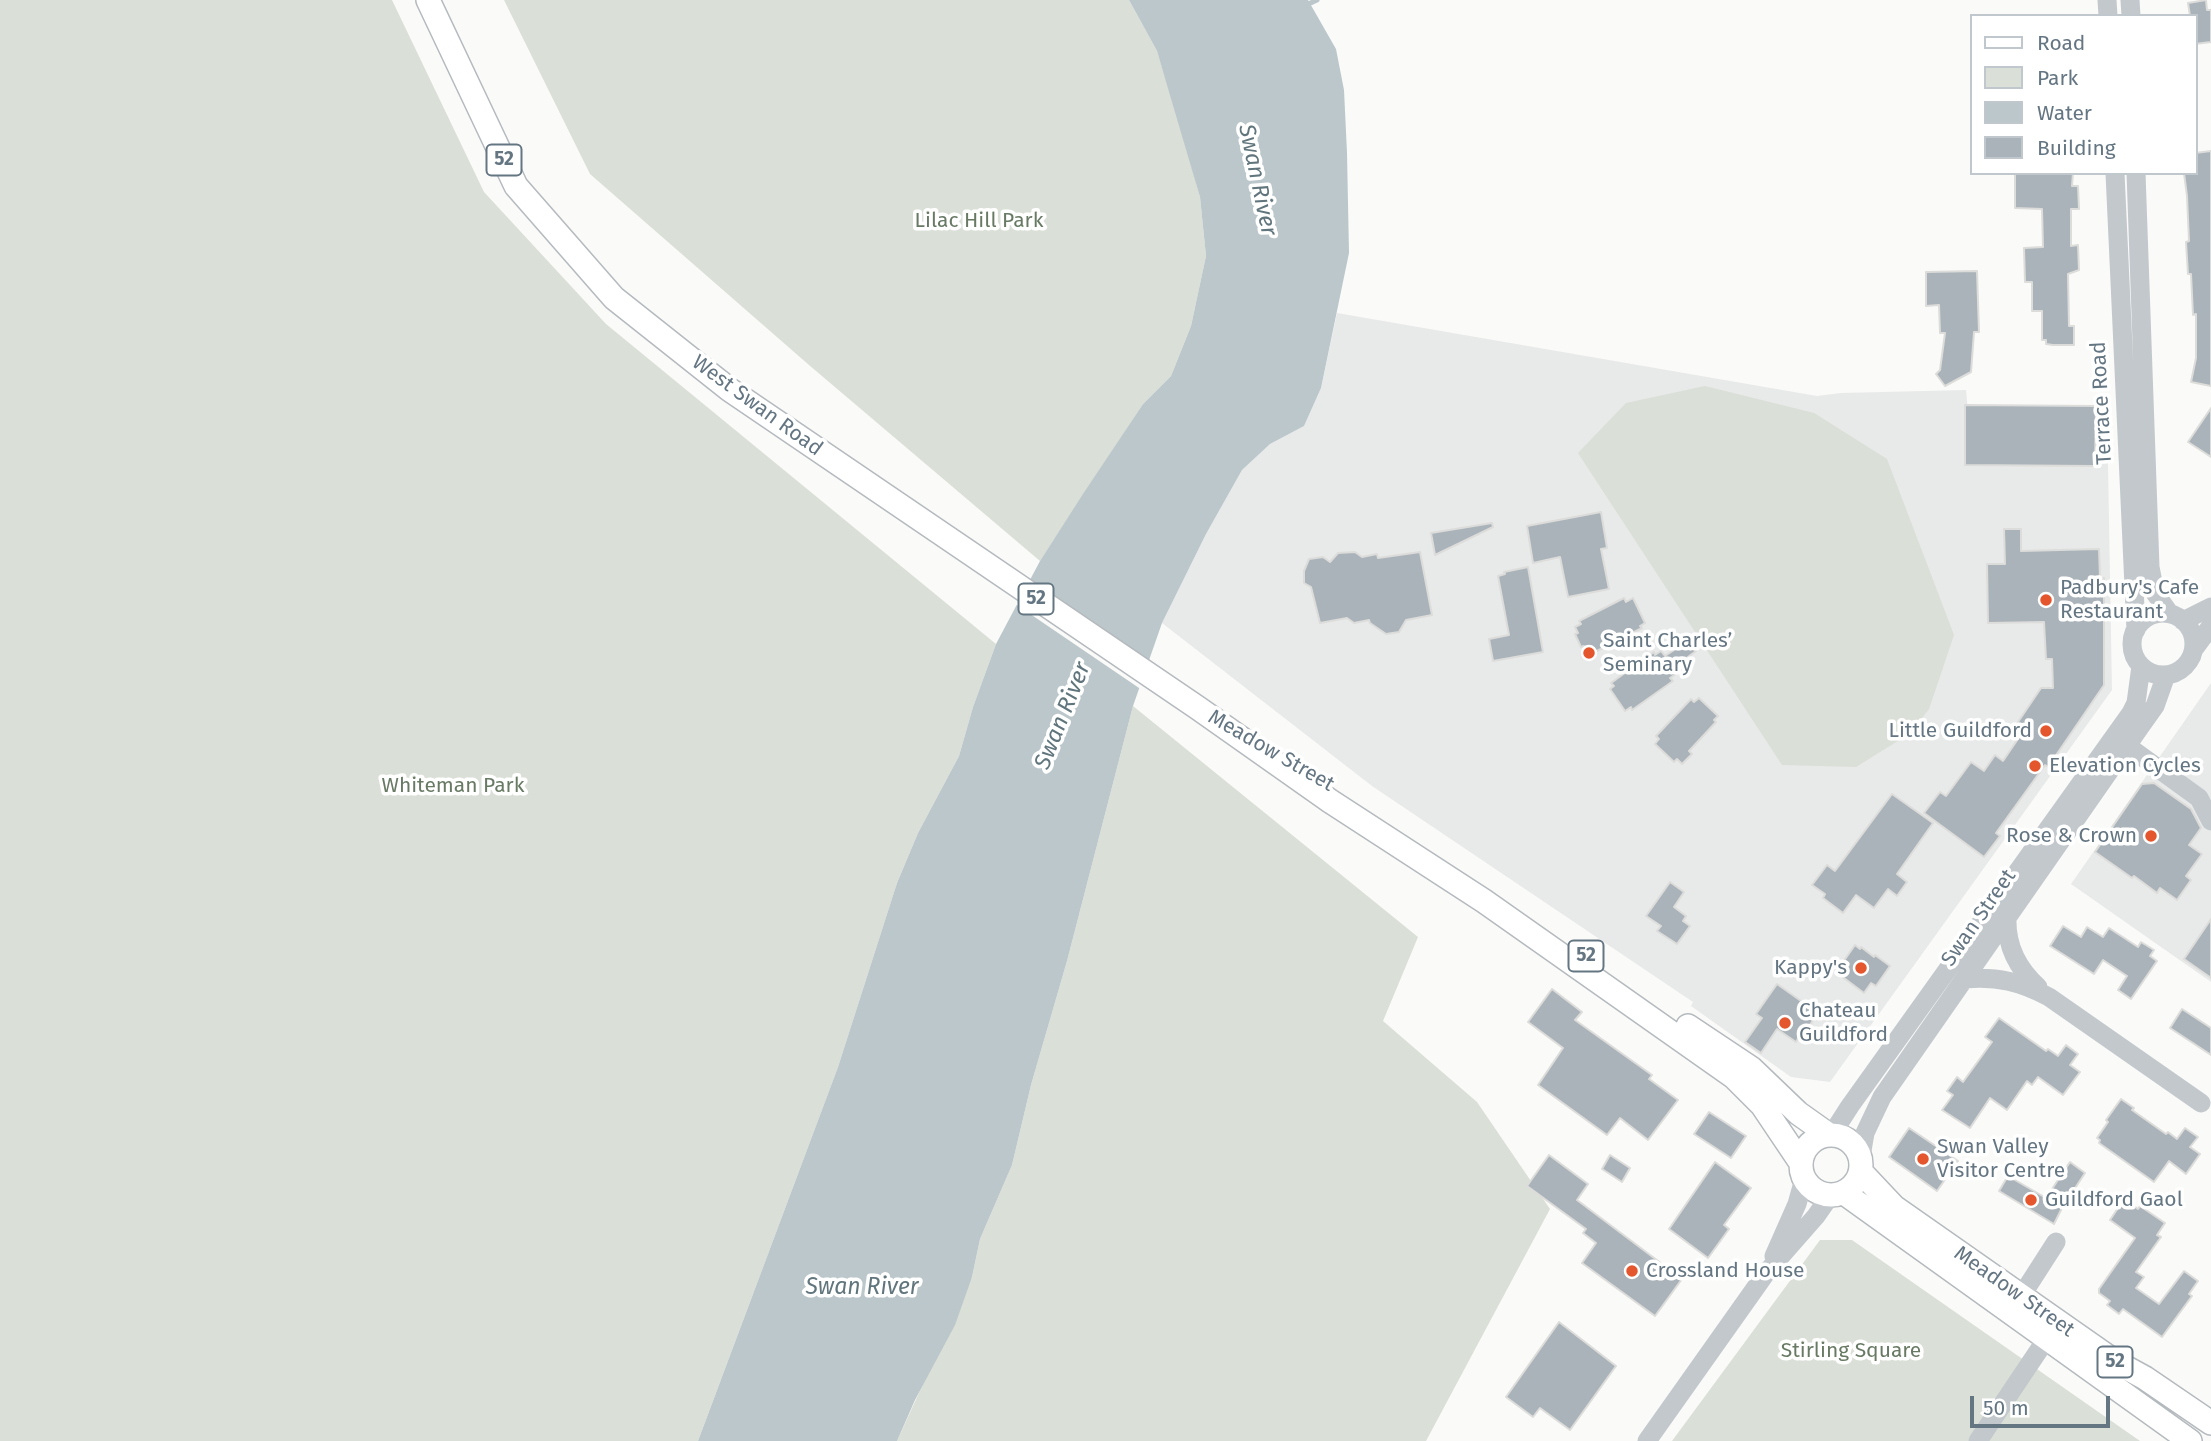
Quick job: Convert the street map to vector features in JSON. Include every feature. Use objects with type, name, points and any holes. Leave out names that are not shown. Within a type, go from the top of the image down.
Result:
[{"type":"main road","name":"West Swan Road","points":[[428,0],[516,186],[614,298],[730,390],[1198,708]]},
{"type":"main road","name":"Meadow Street","points":[[1198,708],[1335,788],[1459,868],[1751,1068],[1798,1113],[1830,1135]]},
{"type":"main road","name":"Meadow Street","points":[[1198,708],[1330,801],[1485,901],[1734,1077],[1762,1105],[1803,1171]]},
{"type":"main road","name":"52","points":[[1830,1135],[1852,1142],[1861,1164]]},
{"type":"main road","points":[[1803,1171],[1804,1151],[1812,1142],[1830,1135]]},
{"type":"main road","name":"Meadow Street","points":[[1861,1164],[1894,1207],[2016,1305],[2047,1338],[2188,1440]]},
{"type":"main road","points":[[1837,1194],[1853,1186],[1861,1164]]},
{"type":"main road","name":"52","points":[[1803,1171],[1815,1191],[1837,1194]]},
{"type":"main road","name":"Meadow Street","points":[[1837,1194],[2016,1305],[2145,1378],[2211,1423]]},
{"type":"street","name":"Terrace Road","points":[[2115,175],[2136,630]]},
{"type":"street","name":"Terrace Road","points":[[2136,175],[2150,567],[2155,593],[2177,617]]},
{"type":"street","points":[[2211,607],[2177,617],[2151,616],[2136,630],[2132,645],[2136,660],[2152,673],[2166,675],[2182,669],[2211,626]]},
{"type":"street","points":[[2177,617],[2192,634],[2193,649]]},
{"type":"street","name":"Swan Street","points":[[1861,1164],[1865,1133],[1882,1097],[2007,918],[2121,742],[2136,704],[2141,666]]},
{"type":"street","name":"Swan Street","points":[[1830,1135],[2121,742],[2155,706],[2166,675]]},
{"type":"street","points":[[2121,742],[2199,798],[2211,821]]},
{"type":"street","points":[[2007,918],[2008,938],[2015,958],[2032,982],[2049,997],[2201,1103]]},
{"type":"street","points":[[1965,979],[1990,978],[2019,982],[2049,997]]},
{"type":"street","points":[[1766,1273],[1797,1204],[1803,1171]]},
{"type":"street","points":[[1647,1441],[1766,1273],[1837,1194]]},
{"type":"street","points":[[2016,1305],[2056,1242]]},
{"type":"street","points":[[1979,1441],[2047,1338]]},
{"type":"shaded area","name":"Saint Charles’ Seminary","points":[[1337,313],[1817,396],[1966,390],[1968,412],[2107,408],[2112,690],[1830,1082],[1791,1077],[1691,1006],[1693,1002],[1372,786],[1162,623],[1206,534],[1242,470],[1270,444],[1304,426],[1321,388]]},
{"type":"shaded area","points":[[2211,683],[2211,982],[2071,884]]},
{"type":"green space","name":"Whiteman Park","points":[[0,0],[392,0],[484,192],[606,324],[996,644],[959,756],[918,833],[897,883],[838,1067],[698,1441],[0,1441]]},
{"type":"green space","name":"Lilac Hill Park","points":[[504,0],[1129,0],[1157,51],[1179,121],[1200,197],[1206,256],[1191,326],[1171,376],[1143,404],[1040,561],[590,174]]},
{"type":"green space","points":[[1705,386],[1814,413],[1887,459],[1954,635],[1929,709],[1909,734],[1856,767],[1782,765],[1578,453],[1626,403]]},
{"type":"green space","points":[[1133,706],[1418,937],[1383,1021],[1477,1102],[1550,1209],[1426,1441],[897,1441],[972,1277],[980,1239],[1012,1165]]},
{"type":"green space","name":"Stirling Square","points":[[1820,1240],[1852,1240],[2140,1441],[1672,1441]]},
{"type":"water","name":"Swan River","points":[[1129,0],[1308,0],[1336,49],[1344,90],[1349,253],[1321,388],[1304,426],[1270,444],[1242,470],[1206,534],[1162,623],[1133,706],[1012,1165],[980,1239],[972,1277],[955,1325],[915,1400],[897,1441],[698,1441],[838,1067],[897,883],[918,833],[959,756],[996,644],[1040,561],[1083,494],[1143,404],[1171,376],[1191,326],[1206,256],[1200,197],[1157,51]]},
{"type":"pier","points":[[1027,578],[1152,662],[1142,690],[1014,603]]},
{"type":"building","points":[[2206,0],[2207,10],[2211,10],[2211,42],[2197,44],[2197,14],[2190,14],[2188,3]]},
{"type":"building","points":[[2211,151],[2211,386],[2191,382],[2196,358],[2196,314],[2193,315],[2191,274],[2188,274],[2186,242],[2189,241],[2184,175],[2197,175],[2197,153]]},
{"type":"building","points":[[2015,175],[2073,175],[2072,186],[2078,186],[2079,209],[2071,209],[2071,246],[2078,245],[2079,270],[2068,274],[2069,326],[2074,326],[2074,345],[2046,344],[2046,340],[2042,340],[2042,311],[2032,311],[2032,282],[2025,282],[2024,248],[2043,247],[2042,209],[2015,208]]},
{"type":"building","points":[[1977,271],[1979,332],[1974,332],[1971,372],[1945,386],[1936,374],[1940,370],[1945,333],[1940,333],[1939,305],[1926,306],[1926,272]]},
{"type":"building","points":[[1965,405],[2096,406],[2095,466],[1965,465]]},
{"type":"building","points":[[2211,408],[2211,457],[2188,442]]},
{"type":"building","points":[[1601,512],[1607,548],[1601,549],[1609,589],[1568,597],[1560,557],[1533,563],[1527,526]]},
{"type":"building","points":[[1492,523],[1493,527],[1435,555],[1431,533]]},
{"type":"building","points":[[2004,529],[2021,529],[2021,551],[2099,549],[2100,578],[2104,578],[2104,685],[2048,767],[2045,765],[1996,833],[2000,836],[1984,857],[1924,813],[1940,792],[1946,796],[1971,762],[1984,771],[1995,755],[2003,761],[2022,733],[2014,728],[2041,688],[2053,688],[2052,659],[2046,659],[2044,622],[1988,623],[1987,564],[2005,564]]},
{"type":"building","points":[[1355,552],[1362,557],[1377,554],[1378,558],[1420,552],[1432,615],[1406,620],[1399,632],[1386,634],[1369,620],[1354,623],[1347,618],[1320,623],[1311,587],[1304,583],[1304,571],[1309,559],[1323,557],[1330,562],[1338,553]]},
{"type":"building","points":[[1528,567],[1543,652],[1493,661],[1489,639],[1509,635],[1498,576],[1505,574],[1504,572]]},
{"type":"building","points":[[1624,598],[1626,602],[1633,598],[1645,623],[1640,626],[1642,628],[1593,653],[1592,650],[1587,652],[1584,646],[1581,647],[1575,634],[1578,633],[1575,627],[1581,624],[1579,621]]},
{"type":"building","points":[[1689,640],[1696,651],[1673,668],[1677,673],[1670,678],[1673,681],[1632,710],[1631,707],[1625,711],[1610,689],[1614,686],[1611,683],[1654,652],[1655,655],[1661,651],[1665,656]]},
{"type":"building","points":[[1699,698],[1718,716],[1714,720],[1716,722],[1689,751],[1692,754],[1682,764],[1677,759],[1674,762],[1655,744],[1659,739],[1656,736],[1691,699],[1694,702]]},
{"type":"building","name":"Rose & Crown","points":[[2154,783],[2191,809],[2201,828],[2189,845],[2202,854],[2186,876],[2191,880],[2177,900],[2160,888],[2157,893],[2095,852],[2142,784]]},
{"type":"building","points":[[1892,794],[1933,823],[1897,874],[1907,882],[1897,896],[1888,889],[1874,908],[1856,895],[1843,913],[1823,898],[1825,894],[1812,885],[1827,865],[1835,871]]},
{"type":"building","points":[[1670,882],[1684,892],[1674,907],[1686,916],[1683,921],[1690,926],[1677,944],[1657,931],[1661,926],[1646,916]]},
{"type":"building","points":[[2211,919],[2211,978],[2184,959]]},
{"type":"building","points":[[2063,926],[2081,937],[2087,927],[2103,937],[2109,928],[2138,947],[2141,942],[2154,950],[2150,956],[2157,961],[2131,999],[2118,990],[2127,976],[2103,960],[2094,974],[2050,946]]},
{"type":"building","name":"Kappy's","points":[[1855,945],[1890,966],[1876,986],[1871,983],[1864,993],[1836,972]]},
{"type":"building","name":"Chateau Guildford","points":[[1777,984],[1818,1013],[1796,1042],[1777,1029],[1761,1053],[1745,1042],[1762,1018],[1756,1014]]},
{"type":"building","points":[[1552,989],[1582,1012],[1575,1020],[1652,1075],[1649,1079],[1678,1100],[1648,1140],[1620,1118],[1607,1135],[1538,1085],[1563,1048],[1528,1022]]},
{"type":"building","points":[[2182,1009],[2211,1028],[2211,1055],[2170,1028]]},
{"type":"building","points":[[1999,1018],[2046,1051],[2048,1049],[2058,1056],[2066,1045],[2078,1054],[2070,1065],[2080,1072],[2063,1095],[2038,1077],[2032,1085],[2027,1081],[2007,1110],[1990,1098],[1970,1128],[1942,1110],[1953,1095],[1947,1091],[1957,1077],[1963,1082],[1992,1042],[1985,1037]]},
{"type":"building","points":[[2121,1099],[2166,1134],[2168,1132],[2177,1139],[2185,1128],[2198,1137],[2190,1147],[2200,1154],[2186,1174],[2169,1161],[2154,1182],[2099,1143],[2097,1138],[2108,1122],[2106,1120]]},
{"type":"building","points":[[1709,1112],[1746,1136],[1731,1158],[1694,1134]]},
{"type":"building","name":"Swan Valley Visitor Centre","points":[[1909,1128],[1958,1161],[1937,1191],[1889,1157]]},
{"type":"building","name":"Crossland House","points":[[1549,1155],[1588,1184],[1577,1200],[1682,1279],[1655,1316],[1582,1263],[1596,1243],[1583,1233],[1586,1229],[1527,1186]]},
{"type":"building","points":[[1610,1155],[1630,1168],[1622,1182],[1602,1169]]},
{"type":"building","points":[[1715,1162],[1751,1188],[1724,1225],[1729,1229],[1708,1258],[1669,1229]]},
{"type":"building","points":[[2070,1162],[2085,1173],[2054,1224],[1999,1191],[2008,1176],[2046,1198]]},
{"type":"building","points":[[2124,1199],[2165,1223],[2157,1235],[2161,1237],[2136,1272],[2144,1277],[2136,1288],[2159,1304],[2184,1271],[2198,1281],[2189,1294],[2192,1296],[2162,1337],[2123,1309],[2119,1314],[2107,1305],[2110,1301],[2099,1293],[2099,1289],[2135,1238],[2110,1220]]},
{"type":"building","points":[[1559,1322],[1616,1366],[1570,1430],[1540,1408],[1533,1417],[1506,1397]]},
{"type":"waterway","points":[[1304,6],[1317,0]]},
{"type":"place","name":"Padbury's Cafe Restaurant","points":[[2046,600]]},
{"type":"place","name":"Saint Charles’ Seminary","points":[[1589,653]]},
{"type":"place","name":"Little Guildford","points":[[2046,731]]},
{"type":"place","name":"Elevation Cycles","points":[[2035,766]]},
{"type":"place","name":"Rose & Crown","points":[[2151,836]]},
{"type":"place","name":"Kappy's","points":[[1861,968]]},
{"type":"place","name":"Chateau Guildford","points":[[1785,1023]]},
{"type":"place","name":"Swan Valley Visitor Centre","points":[[1923,1159]]},
{"type":"place","name":"Guildford Gaol","points":[[2031,1200]]},
{"type":"place","name":"Crossland House","points":[[1632,1271]]}]
